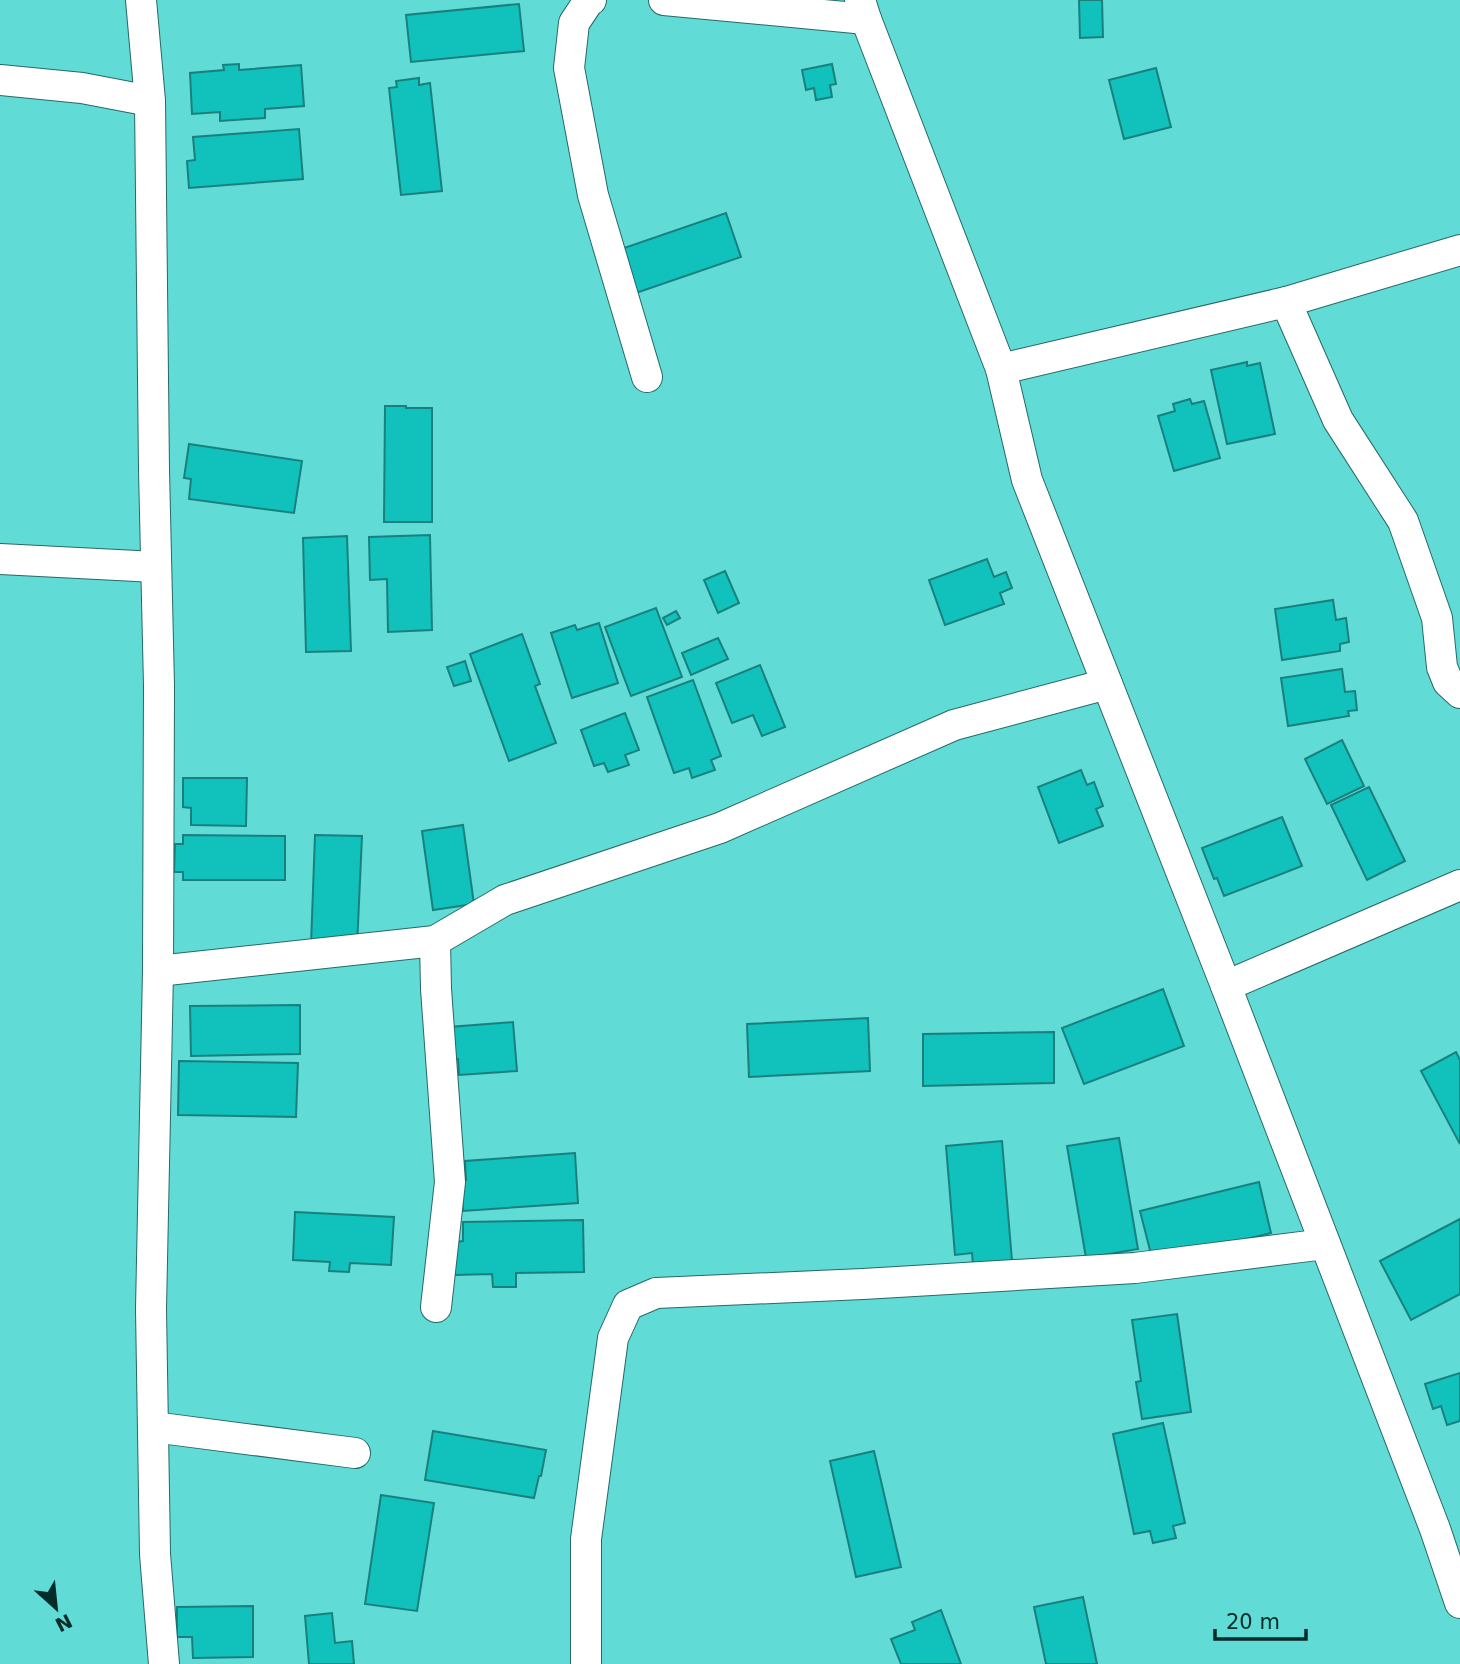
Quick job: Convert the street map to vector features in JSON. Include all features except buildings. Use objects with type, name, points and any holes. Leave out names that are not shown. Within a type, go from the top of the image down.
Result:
[{"type":"street","points":[[141,0],[150,101],[159,686],[158,971],[151,1309],[155,1554],[164,1664]]},
{"type":"street","points":[[591,0],[573,23],[569,68],[593,195],[647,377]]},
{"type":"street","points":[[664,0],[863,10],[1001,369],[1027,480],[1436,1529],[1460,1603]]},
{"type":"street","points":[[0,80],[82,88],[150,101]]},
{"type":"street","points":[[1001,369],[1286,302],[1460,250]]},
{"type":"street","points":[[1286,302],[1338,420],[1404,521],[1437,618],[1442,667],[1448,682],[1460,693]]},
{"type":"street","points":[[0,559],[156,567]]},
{"type":"street","points":[[158,971],[435,941],[505,900],[720,828],[954,725],[1107,684]]},
{"type":"street","points":[[1226,986],[1460,885]]},
{"type":"street","points":[[435,941],[450,1182],[436,1307]]},
{"type":"street","points":[[586,1664],[586,1539],[613,1338],[628,1305],[656,1293],[1135,1268],[1325,1244]]},
{"type":"street","points":[[153,1427],[355,1453]]}]
